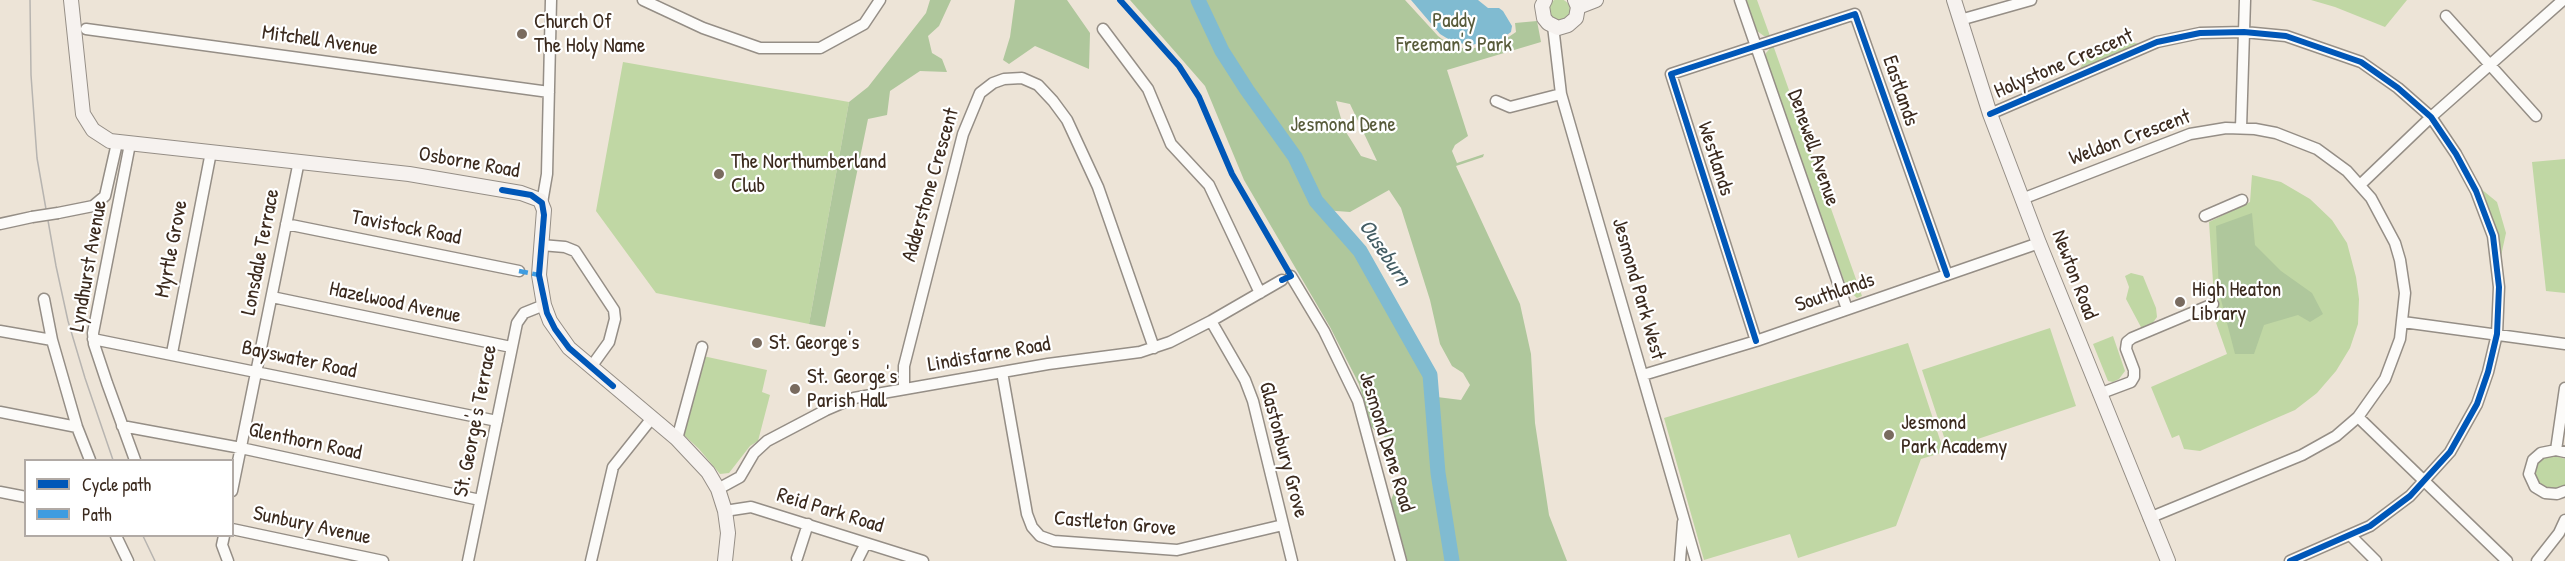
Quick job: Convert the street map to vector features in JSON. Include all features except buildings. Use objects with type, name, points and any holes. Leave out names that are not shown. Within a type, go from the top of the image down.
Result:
[{"type":"main road","name":"Osborne Road","points":[[71,0],[83,114],[88,125],[97,134],[123,144],[409,174],[516,192],[536,197],[542,203]]},
{"type":"main road","points":[[1545,0],[1542,12],[1548,23],[1563,27],[1573,22],[1576,4],[1596,0]]},
{"type":"main road","name":"Newton Road","points":[[1954,0],[1990,114],[2022,200],[2098,394],[2168,561]]},
{"type":"main road","points":[[542,203],[544,210],[539,275],[544,305],[562,339],[591,367],[677,439],[702,464],[718,489],[725,511],[728,533],[725,561]]},
{"type":"street","points":[[542,203],[546,183],[551,0]]},
{"type":"street","points":[[643,0],[703,28],[760,48],[820,48],[864,24],[880,0]]},
{"type":"street","name":"Denewell Avenue","points":[[1740,0],[1758,46],[1847,309]]},
{"type":"street","points":[[1960,20],[2031,0]]},
{"type":"street","points":[[2241,128],[2245,0]]},
{"type":"street","points":[[2361,184],[2489,64],[2563,0]]},
{"type":"street","name":"Eastlands","points":[[1758,46],[1855,14],[1947,275]]},
{"type":"street","points":[[2446,16],[2536,116]]},
{"type":"street","name":"Jesmond Park West","points":[[1553,26],[1561,94],[1696,561]]},
{"type":"street","name":"Mitchell Avenue","points":[[86,28],[549,92]]},
{"type":"street","points":[[1103,29],[1148,89],[1171,144],[1209,185],[1260,293]]},
{"type":"street","name":"Holystone Crescent","points":[[1990,114],[2157,42],[2200,33],[2244,32],[2286,36],[2361,62],[2398,88],[2431,117],[2456,154],[2476,190],[2493,236],[2499,287],[2497,334],[2484,387],[2469,421],[2450,452],[2425,482],[2381,519],[2351,536],[2290,561]]},
{"type":"street","name":"Westlands","points":[[1756,341],[1671,74],[1758,46]]},
{"type":"street","name":"Adderstone Crescent","points":[[904,389],[904,366],[963,134],[980,93],[993,83],[1004,79],[1022,78],[1038,85],[1053,100],[1067,120],[1098,187],[1154,348]]},
{"type":"street","points":[[1496,101],[1510,107],[1561,94]]},
{"type":"street","name":"Weldon Crescent","points":[[2022,200],[2190,134],[2241,128],[2277,134],[2317,149],[2347,171],[2361,184],[2380,212],[2398,252],[2404,285],[2403,322],[2396,352],[2385,379],[2358,417],[2336,436],[2302,455],[2149,518]]},
{"type":"street","points":[[0,224],[93,206],[105,196],[123,144]]},
{"type":"street","name":"Lyndhurst Avenue","points":[[123,144],[93,339],[135,459]]},
{"type":"street","name":"Myrtle Grove","points":[[172,353],[211,152]]},
{"type":"street","name":"Lonsdale Terrace","points":[[234,482],[299,162]]},
{"type":"street","points":[[2205,216],[2242,200]]},
{"type":"street","name":"Tavistock Road","points":[[286,224],[519,271]]},
{"type":"street","name":"Southlands","points":[[1643,375],[1756,341],[2039,243]]},
{"type":"street","points":[[541,245],[575,250],[614,310],[615,319],[609,342],[591,367]]},
{"type":"street","name":"Lindisfarne Road","points":[[718,489],[740,477],[754,453],[767,441],[854,398],[1002,372],[1125,355],[1154,348],[1211,321],[1287,278]]},
{"type":"street","name":"Jesmond Dene Road","points":[[1287,278],[1324,331],[1358,401],[1401,561]]},
{"type":"street","name":"Hazelwood Avenue","points":[[272,297],[511,347]]},
{"type":"street","points":[[44,299],[52,340],[77,427],[90,459]]},
{"type":"street","points":[[2098,394],[2131,381],[2134,377],[2134,370],[2126,349],[2127,342],[2213,304]]},
{"type":"street","name":"St. George's Terrace","points":[[468,561],[511,347],[520,316],[544,305]]},
{"type":"street","name":"Glastonbury Grove","points":[[1211,321],[1245,380],[1253,401],[1292,561]]},
{"type":"street","points":[[2403,322],[2565,344]]},
{"type":"street","points":[[0,330],[52,340]]},
{"type":"street","name":"Bayswater Road","points":[[93,339],[257,370],[497,421]]},
{"type":"street","points":[[677,439],[702,347]]},
{"type":"street","name":"Castleton Grove","points":[[1002,372],[1027,514],[1032,527],[1040,536],[1054,541],[1177,550],[1283,525]]},
{"type":"street","points":[[2564,495],[2539,490],[2532,483],[2529,474],[2530,465],[2536,456],[2546,451],[2561,451],[2565,388]]},
{"type":"street","points":[[0,412],[77,427]]},
{"type":"street","points":[[2358,417],[2507,561]]},
{"type":"street","points":[[591,561],[613,467],[652,418]]},
{"type":"street","name":"Glenthorn Road","points":[[122,426],[241,448],[480,500]]},
{"type":"street","points":[[0,492],[24,497]]},
{"type":"street","name":"Reid Park Road","points":[[725,511],[751,507],[923,561]]},
{"type":"street","points":[[1680,561],[1683,515]]},
{"type":"street","points":[[2537,561],[2559,533],[2565,520]]},
{"type":"street","points":[[797,558],[808,525]]},
{"type":"street","name":"Sunbury Avenue","points":[[234,529],[383,561]]},
{"type":"street","points":[[2351,536],[2376,561]]},
{"type":"street","points":[[116,537],[128,561]]},
{"type":"street","points":[[224,537],[222,545],[228,561]]},
{"type":"street","points":[[857,561],[866,543]]},
{"type":"green space","points":[[1555,-1],[1563,-1],[1570,6],[1570,14],[1563,21],[1555,21],[1548,14],[1548,6]]},
{"type":"green space","points":[[930,0],[951,0],[939,26],[928,36],[932,53],[942,59],[947,72],[920,71],[890,91],[887,115],[868,119],[825,327],[809,324],[849,102],[868,87],[926,13]]},
{"type":"green space","points":[[1015,0],[1067,0],[1090,33],[1089,69],[1035,46],[1009,64],[1003,60],[1010,37]]},
{"type":"green space","name":"Jesmond Dene","points":[[1130,0],[1405,0],[1438,36],[1451,46],[1470,49],[1501,42],[1516,32],[1515,23],[1537,21],[1541,42],[1447,70],[1468,136],[1455,145],[1452,151],[1457,163],[1484,154],[1483,157],[1456,166],[1520,304],[1531,354],[1535,423],[1549,515],[1567,561],[1407,561],[1391,500],[1401,475],[1394,444],[1371,427],[1359,384],[1330,327],[1244,180],[1205,86]],"holes":[[[1336,101],[1350,104],[1377,161],[1361,156],[1344,129]],[[1389,190],[1401,208],[1430,300],[1440,344],[1452,366],[1463,373],[1470,385],[1461,400],[1429,396],[1427,375],[1358,250],[1323,210],[1350,212]]]},
{"type":"green space","points":[[1746,0],[1757,0],[1770,36],[1764,36],[1757,31]]},
{"type":"green space","points":[[2311,0],[2407,0],[2385,27]]},
{"type":"green space","points":[[2127,41],[2143,45],[2077,73],[2086,58]]},
{"type":"green space","points":[[1773,45],[1862,296],[1857,298],[1847,289],[1766,60],[1766,53]]},
{"type":"green space","name":"The Northumberland Club","points":[[623,62],[849,102],[809,324],[656,293],[596,211]]},
{"type":"green space","points":[[2565,159],[2565,293],[2546,291],[2532,162]]},
{"type":"green space","points":[[2252,175],[2281,182],[2310,199],[2332,220],[2347,243],[2356,277],[2359,299],[2358,324],[2350,348],[2336,371],[2317,393],[2295,410],[2200,451],[2184,449],[2179,435],[2172,438],[2151,387],[2227,354],[2214,317],[2221,315],[2214,297],[2209,222],[2250,202]]},
{"type":"green space","points":[[2480,188],[2497,202],[2506,233],[2501,256],[2498,235]]},
{"type":"green space","points":[[2252,213],[2255,245],[2281,271],[2312,293],[2323,314],[2310,322],[2298,315],[2264,325],[2254,354],[2235,354],[2219,292],[2216,226]]},
{"type":"green space","points":[[2131,273],[2143,276],[2156,308],[2157,317],[2152,324],[2142,329],[2126,299],[2129,287],[2125,276]]},
{"type":"green space","points":[[2050,328],[2076,406],[1948,449],[1922,370]]},
{"type":"green space","points":[[2113,336],[2125,371],[2119,379],[2113,382],[2108,381],[2093,344]]},
{"type":"green space","points":[[1908,343],[1944,452],[1921,459],[1896,526],[1798,558],[1790,534],[1704,560],[1664,418]]},
{"type":"green space","points":[[703,356],[767,370],[762,392],[770,395],[758,441],[750,446],[729,473],[720,474],[683,434]]},
{"type":"green space","points":[[2550,454],[2565,459],[2565,486],[2558,490],[2540,487],[2533,477],[2539,459]]},
{"type":"water","points":[[1411,0],[1478,0],[1488,8],[1499,8],[1503,11],[1512,26],[1511,32],[1500,40],[1470,45],[1453,42],[1440,34]]},
{"type":"waterway","name":"Ouseburn","points":[[1198,0],[1222,51],[1295,157],[1316,201],[1360,251],[1430,375],[1438,473],[1452,561]]},
{"type":"tram line","points":[[30,0],[31,75],[37,158],[56,266],[68,321],[113,459]]},
{"type":"tram line","points":[[143,537],[155,561]]},
{"type":"marked path","points":[[519,271],[539,275]]},
{"type":"cycle path","points":[[1120,0],[1179,66],[1199,97],[1232,174],[1291,276],[1282,280]]},
{"type":"cycle path","points":[[1756,341],[1671,74],[1855,14],[1947,275]]},
{"type":"cycle path","points":[[1990,114],[2157,42],[2200,33],[2244,32],[2286,36],[2361,62],[2398,88],[2431,117],[2456,154],[2476,191],[2493,236],[2499,287],[2497,334],[2477,404],[2450,452],[2410,496],[2370,526],[2290,561]]},
{"type":"cycle path","points":[[502,190],[531,195],[542,203],[544,215],[539,275],[547,313],[569,348],[613,386]]},
{"type":"place","name":"Church Of The Holy Name","points":[[522,34]]},
{"type":"place","name":"The Northumberland Club","points":[[719,174]]},
{"type":"place","name":"High Heaton Library","points":[[2180,302]]},
{"type":"place","name":"St. George's","points":[[757,343]]},
{"type":"place","name":"St. George's Parish Hall","points":[[795,389]]},
{"type":"place","name":"Jesmond Park Academy","points":[[1889,435]]},
{"type":"park label","name":"Paddy Freeman's Park","points":[[1454,33]]}]
